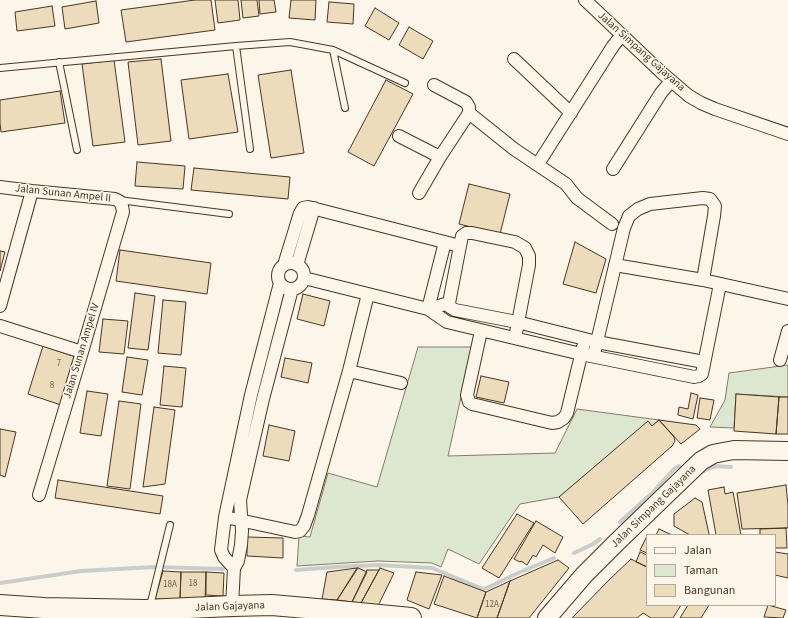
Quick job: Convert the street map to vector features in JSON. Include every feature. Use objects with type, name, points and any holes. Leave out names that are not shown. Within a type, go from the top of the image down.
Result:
[{"type":"main road","name":"Jalan Simpang Gajayana","points":[[546,618],[584,575],[701,461],[713,454],[734,450],[788,451]]},
{"type":"main road","name":"Jalan Gajayana","points":[[0,605],[145,613],[232,606],[272,605],[327,614],[411,618]]},
{"type":"street","name":"Jalan Simpang Gajayana","points":[[585,0],[689,96],[715,109],[788,134]]},
{"type":"street","points":[[538,164],[613,46],[622,35]]},
{"type":"street","points":[[514,59],[571,113]]},
{"type":"street","points":[[613,169],[661,93],[671,81]]},
{"type":"street","points":[[419,193],[469,113],[469,107],[466,102],[434,85]]},
{"type":"street","points":[[469,113],[514,149],[566,184],[577,198],[612,224]]},
{"type":"street","points":[[399,136],[440,158]]},
{"type":"street","name":"Jalan Sunan Ampel II","points":[[0,187],[119,202]]},
{"type":"street","points":[[0,306],[32,191]]},
{"type":"street","points":[[481,331],[467,395],[469,402],[545,422],[558,422],[564,418],[567,413],[587,355],[597,342],[614,265],[629,216],[638,209],[650,204],[703,198],[710,199],[715,206],[703,280]]},
{"type":"street","name":"Jalan Sunan Ampel IV","points":[[39,495],[123,212],[119,202]]},
{"type":"street","points":[[284,265],[289,263],[297,265],[302,270],[304,278],[300,286],[295,289],[283,287],[278,276],[284,265],[300,213],[303,208],[308,207],[460,246]]},
{"type":"street","points":[[297,265],[314,208]]},
{"type":"street","points":[[515,338],[517,322],[529,265],[529,256],[525,248],[515,242],[466,233],[462,236],[449,303],[450,307],[455,310],[517,322],[597,342],[704,362]]},
{"type":"street","points":[[428,309],[445,242]]},
{"type":"street","points":[[614,265],[703,280],[788,299]]},
{"type":"street","points":[[304,278],[428,309],[447,322],[481,331],[694,377],[702,374],[720,284]]},
{"type":"street","points":[[234,568],[224,557],[222,550],[225,517],[251,395],[280,283]]},
{"type":"street","points":[[232,606],[234,568],[238,560],[241,546],[242,531],[240,500],[292,289]]},
{"type":"street","points":[[225,517],[295,532],[300,531],[304,526],[350,371],[368,294]]},
{"type":"street","points":[[428,309],[449,303]]},
{"type":"street","points":[[498,334],[501,319]]},
{"type":"street","points":[[0,326],[82,352]]},
{"type":"street","points":[[780,360],[788,331]]},
{"type":"street","points":[[584,339],[587,355]]},
{"type":"street","points":[[350,371],[401,383]]},
{"type":"street","points":[[251,395],[264,399]]},
{"type":"lane","points":[[0,68],[290,42],[334,50],[405,83]]},
{"type":"lane","points":[[236,46],[250,149]]},
{"type":"lane","points":[[334,50],[344,108]]},
{"type":"lane","points":[[59,62],[77,150]]},
{"type":"lane","points":[[119,202],[229,214]]},
{"type":"lane","points":[[145,613],[170,525]]},
{"type":"green space","points":[[418,347],[472,347],[448,456],[555,453],[577,409],[659,420],[652,426],[648,422],[559,497],[520,504],[479,564],[448,549],[441,567],[432,563],[378,561],[297,566],[299,536],[310,537],[328,473],[377,487]]},
{"type":"green space","points":[[788,365],[788,397],[736,394],[734,428],[710,427],[725,400],[729,373]]},
{"type":"building","points":[[195,0],[211,0],[215,30],[126,42],[121,10]]},
{"type":"building","points":[[215,0],[238,0],[240,20],[218,23]]},
{"type":"building","points":[[241,0],[257,0],[259,16],[243,18]]},
{"type":"building","points":[[259,0],[274,0],[276,12],[260,14]]},
{"type":"building","points":[[291,0],[316,0],[315,20],[289,18]]},
{"type":"building","points":[[96,1],[99,23],[65,29],[62,7]]},
{"type":"building","points":[[329,2],[354,4],[353,24],[327,22]]},
{"type":"building","points":[[52,6],[55,26],[17,31],[15,12]]},
{"type":"building","points":[[375,8],[399,23],[389,40],[365,26]]},
{"type":"building","points":[[409,27],[433,41],[423,59],[399,45]]},
{"type":"building","points":[[161,59],[171,141],[138,145],[128,62]]},
{"type":"building","points":[[114,60],[125,142],[93,146],[82,64]]},
{"type":"building","points":[[291,70],[304,153],[271,158],[258,75]]},
{"type":"building","points":[[228,74],[238,132],[189,139],[181,80]]},
{"type":"building","points":[[386,80],[413,94],[374,166],[348,152]]},
{"type":"building","points":[[60,91],[65,123],[1,132],[0,100]]},
{"type":"building","points":[[137,162],[185,166],[183,189],[135,186]]},
{"type":"building","points":[[194,168],[290,177],[288,199],[191,190]]},
{"type":"building","points":[[469,184],[510,194],[500,234],[459,224]]},
{"type":"building","points":[[575,242],[606,259],[596,293],[563,284]]},
{"type":"building","points":[[120,250],[211,263],[207,294],[116,281]]},
{"type":"building","points":[[0,251],[5,252],[0,271]]},
{"type":"building","points":[[135,293],[155,296],[148,350],[128,348]]},
{"type":"building","points":[[303,294],[330,301],[324,326],[297,319]]},
{"type":"building","points":[[163,300],[186,302],[181,355],[158,353]]},
{"type":"building","points":[[103,319],[128,321],[124,354],[99,352]]},
{"type":"building","points":[[43,346],[76,357],[61,405],[28,394]]},
{"type":"building","points":[[127,357],[148,360],[142,395],[122,392]]},
{"type":"building","points":[[285,358],[312,363],[308,383],[281,377]]},
{"type":"building","points":[[164,366],[186,368],[182,407],[160,405]]},
{"type":"building","points":[[481,376],[509,382],[504,403],[476,397]]},
{"type":"building","points":[[87,391],[108,394],[101,436],[80,433]]},
{"type":"building","points":[[691,393],[698,395],[693,419],[678,415],[679,407],[688,409]]},
{"type":"building","points":[[736,394],[779,397],[776,434],[734,431]]},
{"type":"building","points":[[779,397],[788,397],[788,434],[776,434]]},
{"type":"building","points":[[700,398],[714,400],[710,420],[697,418]]},
{"type":"building","points":[[119,401],[141,404],[130,489],[107,486]]},
{"type":"building","points":[[154,407],[175,410],[165,484],[143,487]]},
{"type":"building","points":[[659,420],[674,437],[675,441],[672,446],[583,524],[559,497],[648,421],[652,426]]},
{"type":"building","points":[[659,420],[696,425],[700,429],[681,444]]},
{"type":"building","points":[[269,425],[295,431],[289,461],[263,456]]},
{"type":"building","points":[[0,429],[16,432],[5,477],[0,475]]},
{"type":"building","points":[[58,480],[163,496],[160,514],[55,498]]},
{"type":"building","points":[[786,485],[788,528],[742,529],[737,493]]},
{"type":"building","points":[[724,487],[725,494],[733,492],[741,534],[716,534],[708,490]]},
{"type":"building","points":[[695,498],[702,502],[709,534],[688,534],[674,526],[674,514]]},
{"type":"building","points":[[517,514],[534,523],[499,578],[482,568]]},
{"type":"building","points":[[536,521],[563,537],[555,553],[543,545],[536,557],[533,555],[527,565],[514,559]]},
{"type":"building","points":[[786,528],[787,548],[776,548],[776,534],[760,534],[760,529]]},
{"type":"building","points":[[659,529],[670,534],[656,534]]},
{"type":"building","points":[[247,537],[283,538],[283,558],[247,556]]},
{"type":"building","points":[[646,538],[646,553],[640,550]]},
{"type":"building","points":[[640,552],[646,555],[646,567],[636,562]]},
{"type":"building","points":[[776,552],[788,554],[788,578],[776,575]]},
{"type":"building","points":[[631,559],[646,566],[646,606],[680,606],[673,618],[651,618],[643,613],[637,618],[572,618]]},
{"type":"building","points":[[558,560],[569,568],[529,618],[497,618],[510,581]]},
{"type":"building","points":[[357,568],[337,600],[322,599],[327,572]]},
{"type":"building","points":[[358,568],[367,572],[352,602],[337,600]]},
{"type":"building","points":[[380,568],[394,573],[378,606],[361,603]]},
{"type":"building","points":[[367,570],[379,570],[361,603],[352,602]]},
{"type":"building","points":[[163,571],[181,572],[180,600],[155,599]]},
{"type":"building","points":[[181,572],[206,572],[205,601],[180,600]]},
{"type":"building","points":[[206,572],[224,573],[223,596],[206,595]]},
{"type":"building","points":[[416,572],[442,575],[429,609],[407,600]]},
{"type":"building","points":[[444,576],[486,592],[477,618],[434,604]]},
{"type":"building","points":[[510,581],[497,618],[477,618],[486,592]]},
{"type":"building","points":[[687,606],[708,606],[701,618],[680,618]]},
{"type":"building","points":[[768,606],[786,610],[783,618],[764,617]]},
{"type":"waterway","points":[[620,522],[651,494],[674,469],[679,466]]},
{"type":"waterway","points":[[715,466],[731,467]]},
{"type":"waterway","points":[[700,473],[709,468],[718,466]]},
{"type":"waterway","points":[[574,553],[600,539]]},
{"type":"waterway","points":[[296,570],[379,565],[432,568],[483,589],[554,558]]},
{"type":"waterway","points":[[0,583],[81,571],[154,567],[223,569]]}]
